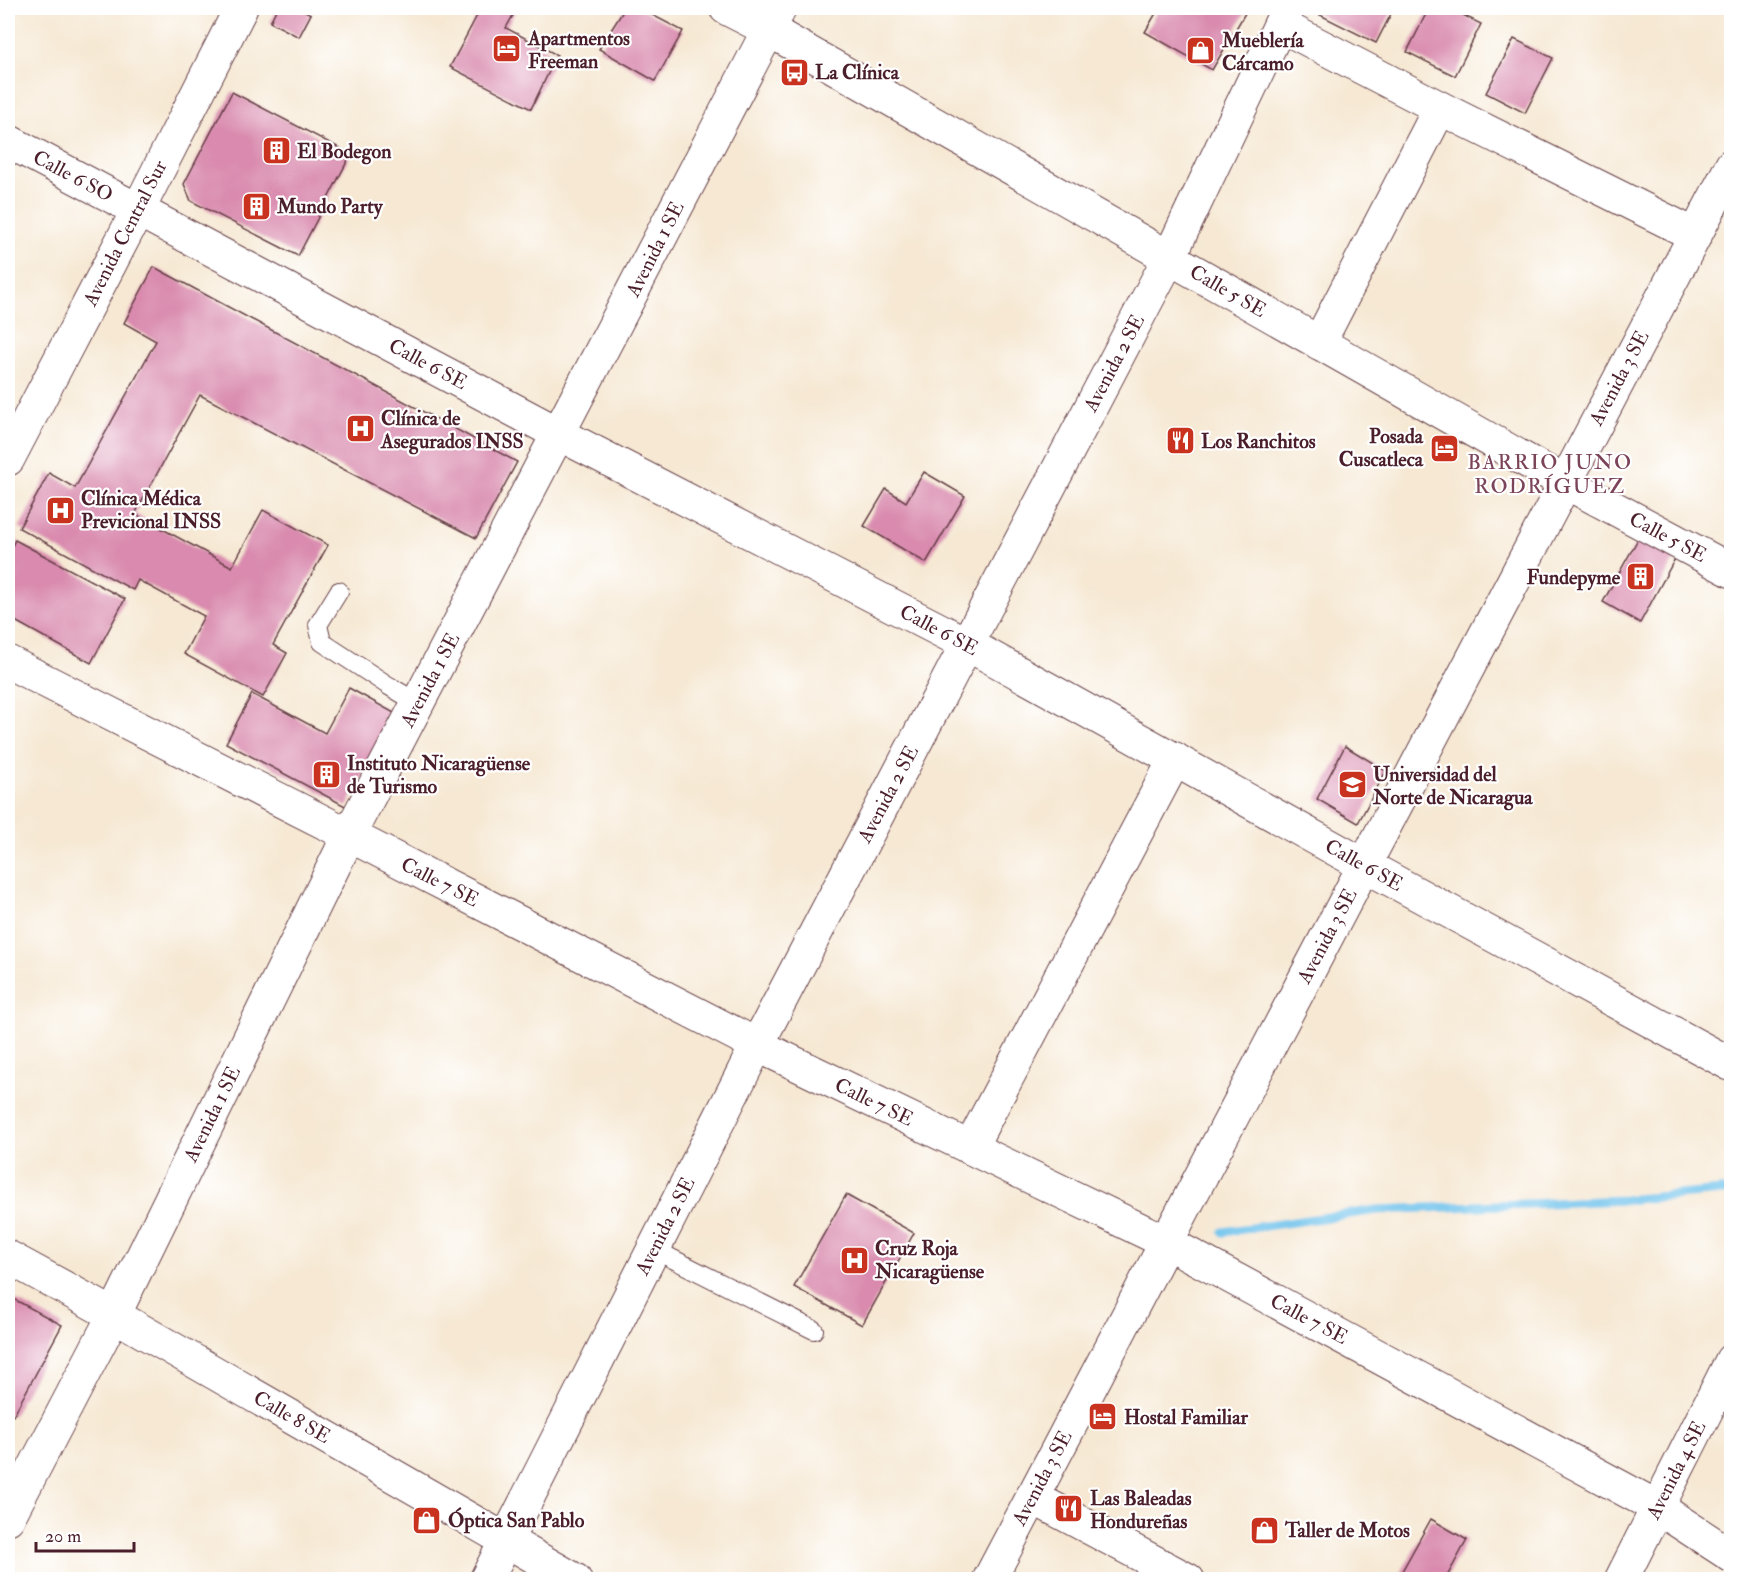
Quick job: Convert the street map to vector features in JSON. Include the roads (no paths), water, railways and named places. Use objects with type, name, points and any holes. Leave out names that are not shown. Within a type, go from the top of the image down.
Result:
[{"type":"street","name":"Avenida Central Sur","points":[[8,459],[241,8]]},
{"type":"street","name":"Calle 5 SE","points":[[726,8],[775,19],[1169,258],[1565,482],[1731,571]]},
{"type":"street","points":[[1284,16],[1440,108],[1695,235]]},
{"type":"street","name":"Avenida 2 SE","points":[[486,1580],[757,1046],[1169,258],[1284,16]]},
{"type":"street","name":"Avenida 1 SE","points":[[8,1518],[114,1315],[349,835],[775,19]]},
{"type":"street","points":[[1318,343],[1440,108]]},
{"type":"street","name":"Calle 6 SO","points":[[8,141],[138,210]]},
{"type":"street","name":"Avenida 3 SE","points":[[989,1580],[1731,165]]},
{"type":"street","name":"Calle 6 SE","points":[[138,210],[559,434],[967,644],[1364,865],[1731,1065]]},
{"type":"street","name":"Calle 7 SE","points":[[8,662],[757,1046],[1166,1242],[1658,1507],[1731,1556]]},
{"type":"street","points":[[970,1148],[1175,759]]},
{"type":"street","name":"Calle 8 SE","points":[[8,1257],[114,1315],[575,1580]]},
{"type":"street","name":"Avenida 4 SE","points":[[1621,1580],[1731,1360]]},
{"type":"street","points":[[1032,1497],[1188,1580]]},
{"type":"lane","points":[[339,591],[318,625],[322,642],[418,703]]},
{"type":"lane","points":[[653,1249],[814,1330]]},
{"type":"waterway","points":[[1223,1232],[1377,1210],[1624,1200],[1732,1190]]},
{"type":"place","name":"Apartmentos Freeman","points":[[507,49]]},
{"type":"place","name":"Mueblería Cárcamo","points":[[1201,51]]},
{"type":"place","name":"La Clínica","points":[[794,72]]},
{"type":"place","name":"El Bodegon","points":[[276,151]]},
{"type":"place","name":"Mundo Party","points":[[256,206]]},
{"type":"place","name":"Clínica de Asegurados INSS","points":[[360,429]]},
{"type":"place","name":"Los Ranchitos","points":[[1180,441]]},
{"type":"place","name":"Posada Cuscatleca","points":[[1444,448]]},
{"type":"place","name":"Clínica Médica Previcional INSS","points":[[60,510]]},
{"type":"place","name":"Fundepyme","points":[[1641,577]]},
{"type":"place","name":"Instituto Nicaragüense de Turismo","points":[[326,775]]},
{"type":"place","name":"Universidad del Norte de Nicaragua","points":[[1352,785]]},
{"type":"place","name":"Cruz Roja Nicaragüense","points":[[854,1260]]},
{"type":"place","name":"Hostal Familiar","points":[[1103,1417]]},
{"type":"place","name":"Las Baleadas Hondureñas","points":[[1069,1509]]},
{"type":"place","name":"Óptica San Pablo","points":[[427,1520]]},
{"type":"place","name":"Taller de Motos","points":[[1264,1530]]},
{"type":"district","name":"BARRIO JUNO RODRÍGUEZ","points":[[1550,474]]}]
